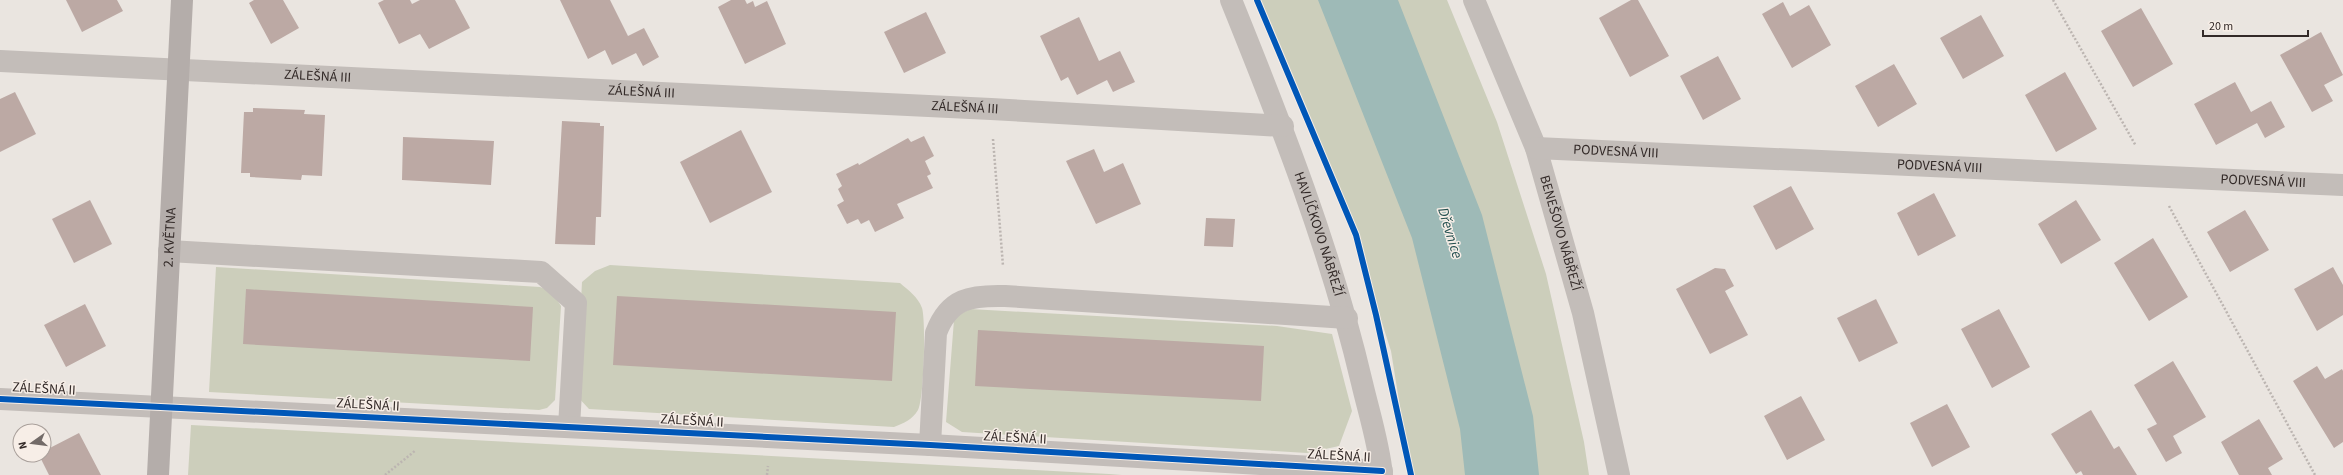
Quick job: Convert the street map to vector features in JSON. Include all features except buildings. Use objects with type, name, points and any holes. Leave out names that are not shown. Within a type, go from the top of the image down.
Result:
[{"type":"street","name":"2. KVĚTNA","points":[[158,475],[182,0]]},
{"type":"street","name":"HAVLÍČKOVO NÁBŘEŽÍ","points":[[1231,0],[1283,126],[1323,239],[1347,318],[1382,473]]},
{"type":"street","name":"BENEŠOVO NÁBŘEŽÍ","points":[[1474,0],[1536,148],[1583,313],[1619,475]]},
{"type":"street","name":"ZÁLEŠNÁ III","points":[[0,61],[991,109],[1283,126]]},
{"type":"street","name":"PODVESNÁ VIII","points":[[1536,148],[2343,185]]},
{"type":"street","points":[[169,251],[541,272],[576,303],[569,427]]},
{"type":"street","points":[[930,445],[936,333],[942,317],[950,309],[971,297],[1005,296],[1347,318]]},
{"type":"street","name":"ZÁLEŠNÁ II","points":[[0,399],[930,445],[1382,473]]},
{"type":"path","points":[[2053,0],[2152,176],[2315,475]]},
{"type":"path","points":[[991,109],[1005,296]]},
{"type":"green space","points":[[1260,0],[1447,0],[1497,122],[1546,274],[1584,442],[1589,475],[1411,475],[1391,351],[1339,188]]},
{"type":"green space","points":[[610,265],[900,283],[918,300],[922,308],[923,315],[923,376],[922,392],[918,410],[910,419],[894,427],[589,409],[576,395],[582,282],[595,271]]},
{"type":"green space","points":[[216,267],[540,287],[552,294],[561,306],[555,400],[547,408],[539,410],[209,392]]},
{"type":"green space","points":[[970,309],[1277,326],[1332,334],[1352,411],[1339,446],[1307,453],[962,432],[946,422],[954,320],[958,315]]},
{"type":"green space","points":[[191,425],[1109,474],[1122,475],[188,475]]},
{"type":"water","name":"Dřevnice","points":[[1318,0],[1398,0],[1482,215],[1533,416],[1539,475],[1465,475],[1460,429],[1412,238]]},
{"type":"cycle path","points":[[1257,0],[1356,235],[1376,315],[1411,475]]},
{"type":"cycle path","points":[[0,399],[930,445],[1382,471]]}]
